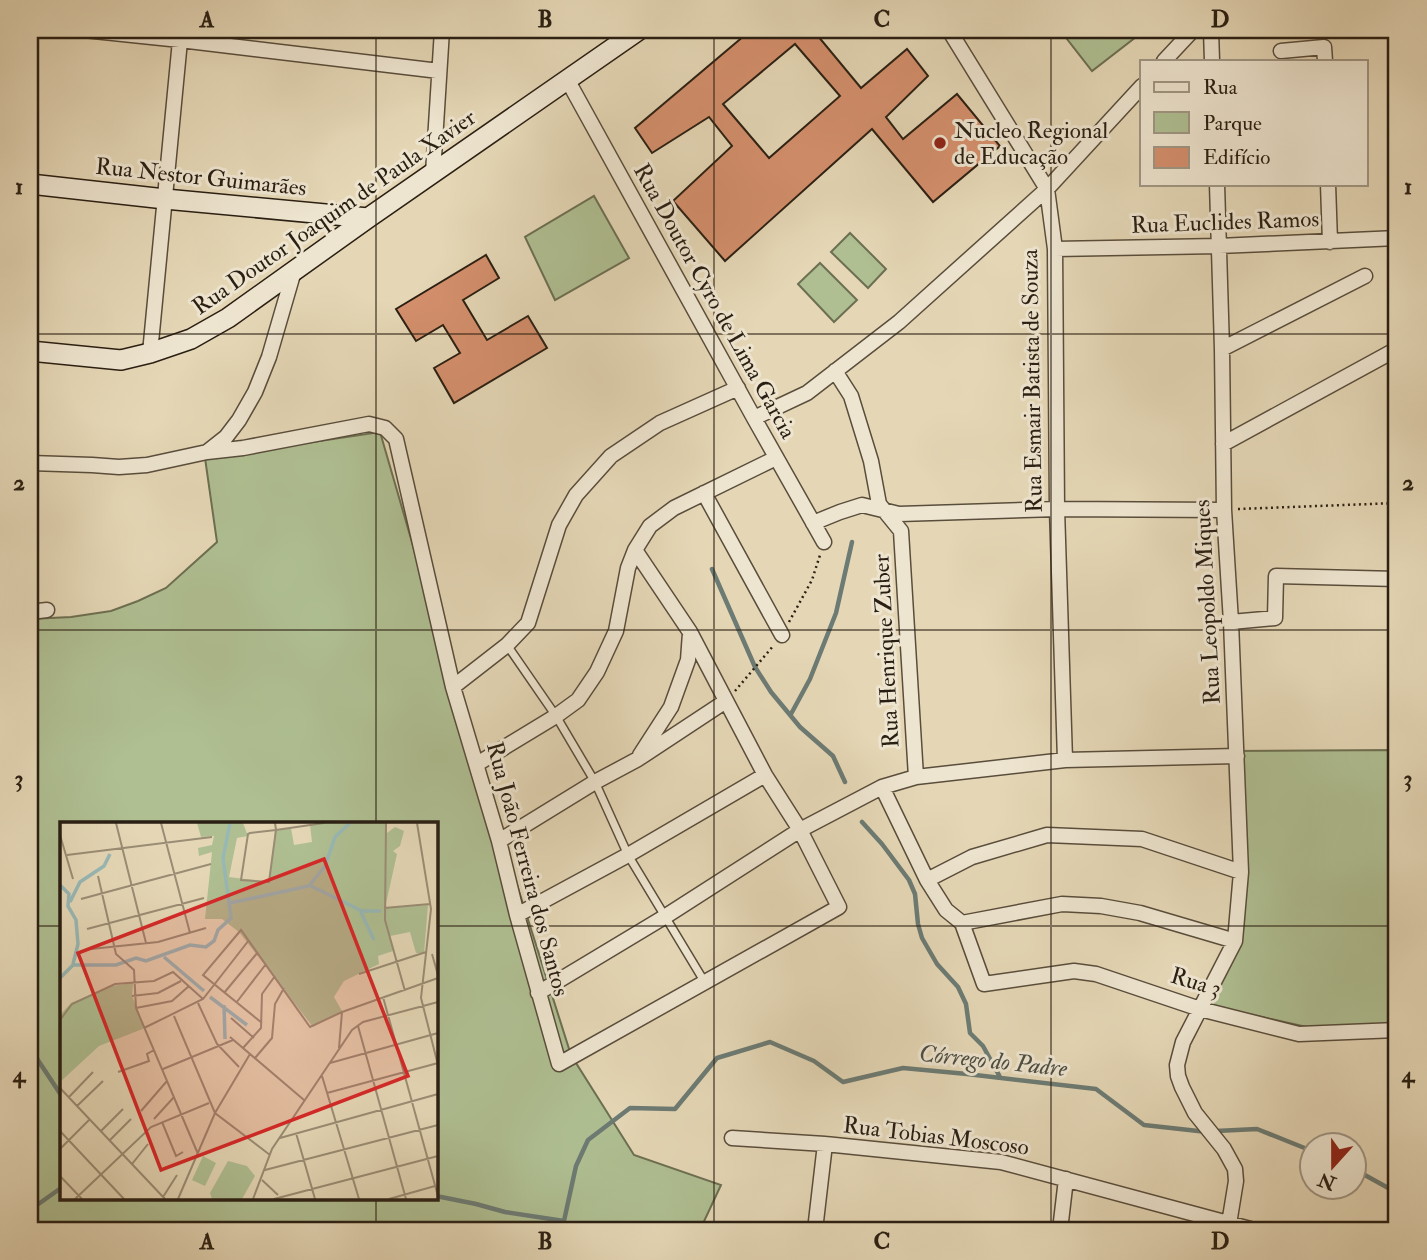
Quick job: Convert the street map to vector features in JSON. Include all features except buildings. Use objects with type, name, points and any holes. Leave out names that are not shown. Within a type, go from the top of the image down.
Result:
[{"type":"main road","name":"Rua Doutor Joaquim de Paula Xavier","points":[[30,351],[121,360],[150,354],[191,339],[228,318],[639,30]]},
{"type":"main road","name":"Rua Nestor Guimarães","points":[[30,184],[368,218]]},
{"type":"street","points":[[83,30],[181,35],[439,71]]},
{"type":"street","points":[[433,173],[442,30]]},
{"type":"street","name":"Rua Esmair Batista de Souza","points":[[949,30],[1047,189],[1055,249],[1056,509],[1065,760]]},
{"type":"street","points":[[1165,60],[1193,30]]},
{"type":"street","points":[[1210,30],[1212,60]]},
{"type":"street","points":[[150,354],[181,35]]},
{"type":"street","points":[[1281,51],[1324,47],[1325,60]]},
{"type":"street","name":"Rua Doutor Cyro de Lima Garcia","points":[[568,80],[824,542]]},
{"type":"street","points":[[754,418],[807,393],[899,322],[1047,189],[1140,88]]},
{"type":"street","name":"Rua Leopoldo Miques","points":[[1217,186],[1224,510],[1241,872],[1235,941],[1183,1042],[1177,1065],[1182,1087],[1195,1113],[1224,1149],[1235,1169],[1236,1181],[1229,1227]]},
{"type":"street","points":[[1328,186],[1330,242]]},
{"type":"street","name":"Rua Euclides Ramos","points":[[1055,249],[1396,239]]},
{"type":"street","points":[[30,463],[147,466],[207,452],[226,437],[255,392],[269,357],[293,271]]},
{"type":"street","points":[[1222,349],[1364,276]]},
{"type":"street","points":[[1223,444],[1397,349]]},
{"type":"street","name":"Rua Henrique Zuber","points":[[835,371],[851,396],[871,461],[879,504],[901,531],[916,777]]},
{"type":"street","points":[[453,687],[507,645],[528,623],[559,525],[576,495],[611,456],[660,424],[738,388]]},
{"type":"street","name":"Rua João Ferreira dos Santos","points":[[207,452],[243,448],[369,424],[385,428],[396,439],[453,687],[499,841],[559,1064],[704,981]]},
{"type":"street","points":[[477,764],[578,700],[597,672],[616,631],[628,568],[635,550],[650,526],[674,508],[776,458]]},
{"type":"street","points":[[704,493],[782,635]]},
{"type":"street","points":[[813,523],[862,505],[899,514],[1056,509],[1224,510]]},
{"type":"street","points":[[635,550],[690,632],[765,775],[800,830],[839,907],[704,981]]},
{"type":"street","points":[[1231,622],[1275,618],[1276,576],[1397,579]]},
{"type":"street","points":[[30,612],[47,610]]},
{"type":"street","points":[[638,759],[671,707],[688,660],[690,632]]},
{"type":"street","points":[[499,841],[638,759],[726,701]]},
{"type":"street","points":[[538,993],[666,916],[800,830],[882,787],[916,777],[1065,760],[1237,756]]},
{"type":"street","points":[[517,915],[628,855],[765,775]]},
{"type":"street","points":[[882,787],[927,880],[946,910],[962,923],[1062,904],[1101,906],[1140,913],[1235,941]]},
{"type":"street","points":[[927,880],[972,858],[1047,835],[1142,839],[1241,872]]},
{"type":"street","name":"Rua 3","points":[[962,923],[984,984],[1074,971],[1096,974],[1200,1009],[1299,1034],[1397,1030]]},
{"type":"street","name":"Rua Tobias Moscoso","points":[[732,1138],[825,1144],[1001,1162],[1229,1227],[1254,1230]]},
{"type":"street","points":[[816,1230],[825,1144]]},
{"type":"street","points":[[1060,1230],[1066,1179]]},
{"type":"lane","points":[[507,645],[556,716],[595,782],[628,855],[704,981]]},
{"type":"path","points":[[1224,510],[1397,503]]},
{"type":"green space","points":[[1060,30],[1145,30],[1092,71]]},
{"type":"green space","points":[[594,196],[629,258],[555,300],[525,237]]},
{"type":"green space","points":[[850,233],[886,269],[868,288],[831,252]]},
{"type":"green space","points":[[820,263],[857,300],[834,322],[798,284]]},
{"type":"green space","points":[[380,432],[452,680],[571,1055],[634,1155],[721,1185],[700,1230],[30,1230],[30,619],[111,611],[138,601],[166,588],[217,542],[205,458]]},
{"type":"green space","points":[[1397,750],[1397,1034],[1320,1030],[1204,1004],[1236,941],[1234,751]]},
{"type":"waterway","points":[[791,714],[810,679],[836,613],[852,542]]},
{"type":"waterway","points":[[712,569],[755,667],[771,692],[800,727],[833,756],[845,782]]},
{"type":"waterway","points":[[862,822],[909,880],[915,894],[922,938],[937,964],[958,987],[966,1004],[970,1033],[983,1046],[1000,1077]]},
{"type":"waterway","name":"Córrego do Padre","points":[[562,1230],[576,1166],[588,1140],[630,1108],[675,1109],[717,1058],[770,1042],[814,1061],[843,1082],[903,1068],[1096,1089],[1144,1125],[1207,1132]]},
{"type":"waterway","points":[[30,1048],[60,1093]]},
{"type":"waterway","name":"Córrego do Padre","points":[[1216,1131],[1257,1129],[1298,1145]]},
{"type":"waterway","name":"Córrego do Padre","points":[[1368,1177],[1397,1190]]},
{"type":"waterway","points":[[30,1210],[60,1189]]},
{"type":"waterway","points":[[438,1196],[505,1212],[564,1221]]},
{"type":"place","name":"Nucleo Regional de Educação","points":[[940,143]]}]
